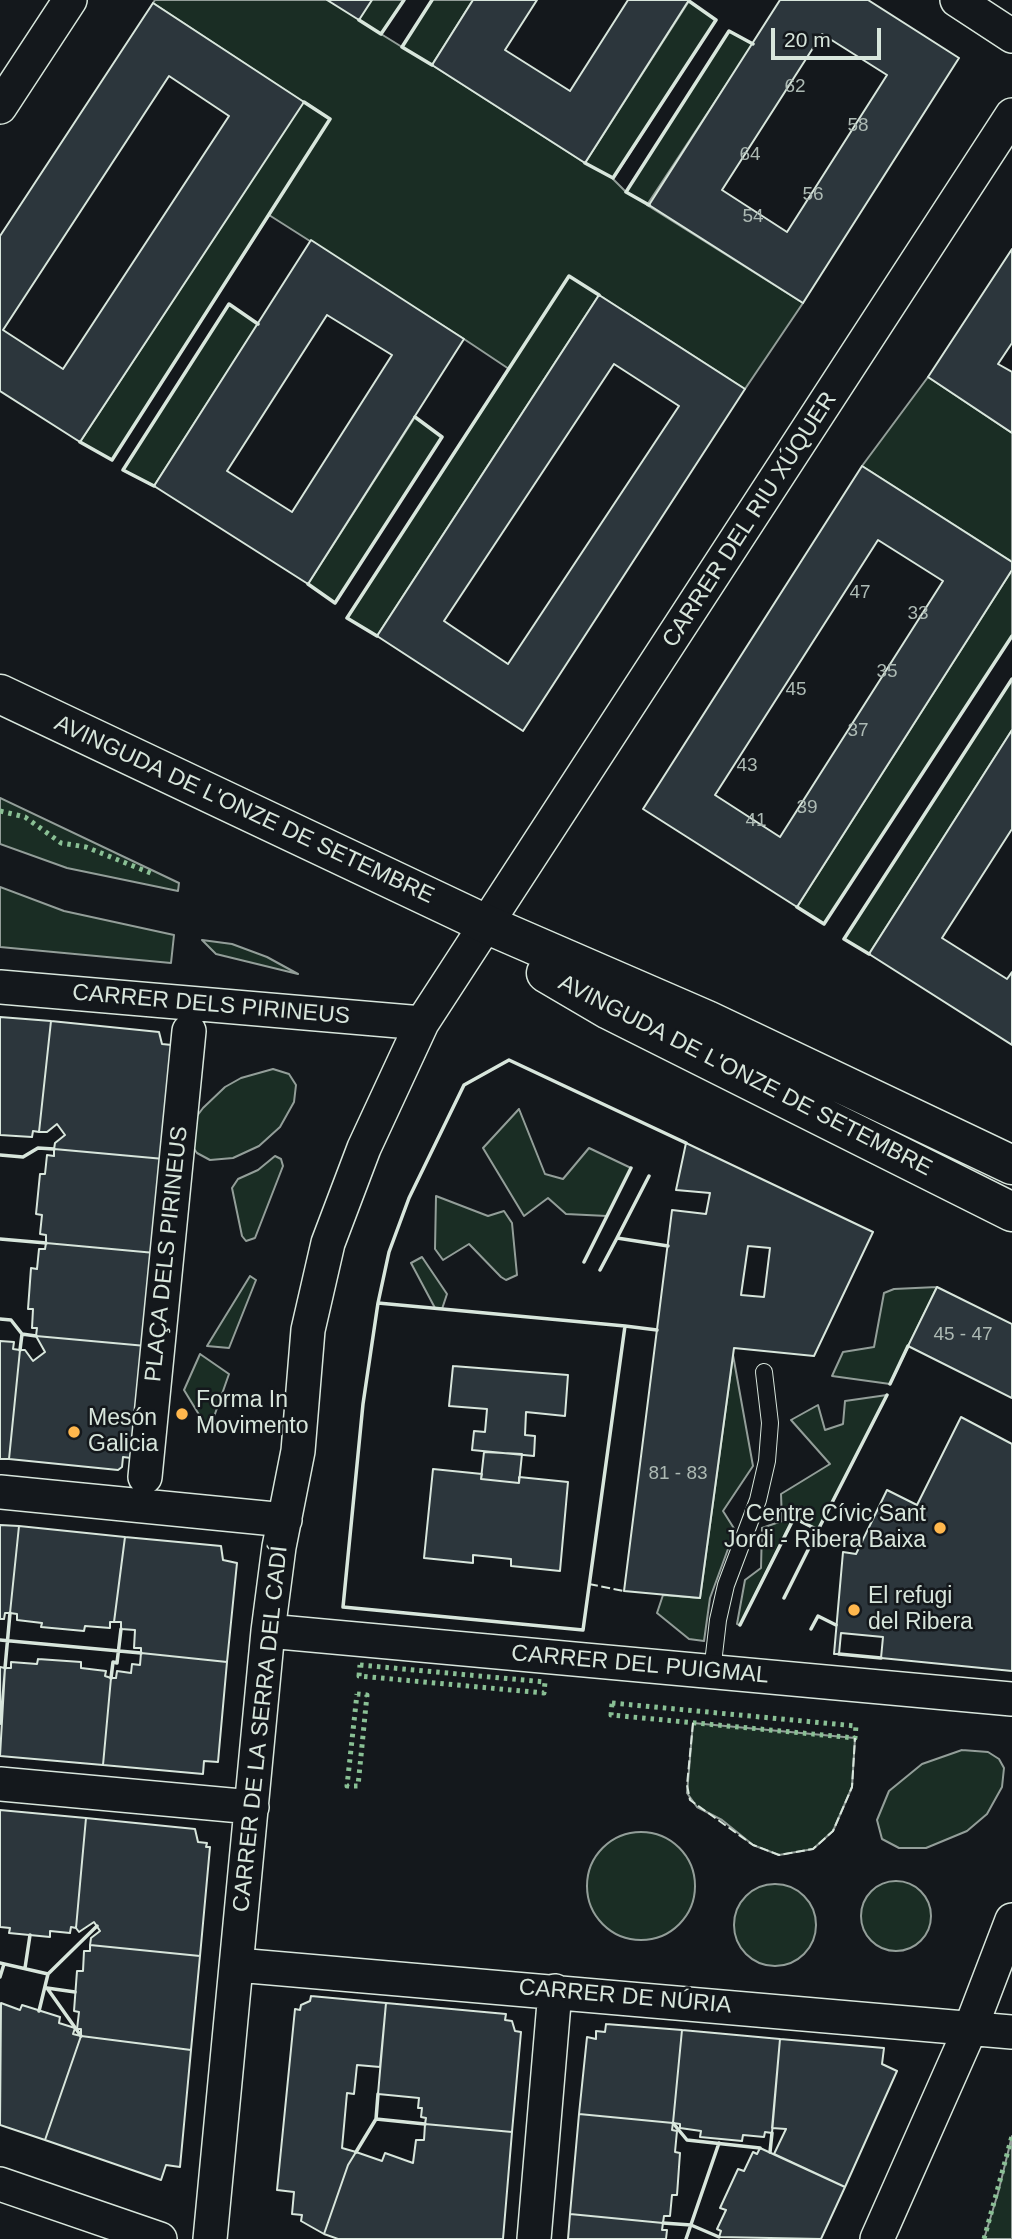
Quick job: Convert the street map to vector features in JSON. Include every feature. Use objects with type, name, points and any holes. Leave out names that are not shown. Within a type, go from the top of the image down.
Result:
[{"type":"main road","name":"AVINGUDA DE L'ONZE DE SETEMBRE","points":[[0,694],[488,925],[707,1020],[1012,1164]]},
{"type":"main road","name":"AVINGUDA DE L'ONZE DE SETEMBRE","points":[[488,925],[542,970],[579,994],[1012,1212]]},
{"type":"street","points":[[0,107],[70,0]]},
{"type":"street","points":[[957,0],[1012,37]]},
{"type":"street","name":"CARRER DEL RIU XÚQUER","points":[[488,925],[1012,116]]},
{"type":"street","name":"CARRER DE LA SERRA DEL CADÍ","points":[[210,2239],[268,1631],[298,1451],[308,1330],[328,1243],[364,1148],[422,1023],[488,925]]},
{"type":"street","name":"CARRER DELS PIRINEUS","points":[[0,987],[422,1023]]},
{"type":"street","name":"PLAÇA DELS PIRINEUS","points":[[145,1477],[189,1031]]},
{"type":"street","points":[[0,1492],[285,1520]]},
{"type":"street","name":"CARRER DEL PUIGMAL","points":[[268,1631],[1012,1699]]},
{"type":"street","points":[[0,1784],[252,1807]]},
{"type":"street","points":[[877,2239],[971,2027],[1012,1920]]},
{"type":"street","name":"CARRER DE NÚRIA","points":[[237,1965],[1012,2032]]},
{"type":"street","points":[[534,2239],[555,1991]]},
{"type":"street","points":[[0,2184],[160,2239]]},
{"type":"lane","points":[[712,1672],[718,1620],[726,1585],[758,1500],[767,1461],[769,1423],[764,1372]]},
{"type":"green space","points":[[155,0],[404,0],[381,34],[402,47],[432,0],[473,0],[432,65],[585,163],[689,1],[716,20],[613,179],[626,192],[729,31],[753,44],[647,205],[803,303],[745,389],[599,295],[377,636],[347,618],[509,369],[464,339],[269,215],[112,460],[80,442],[303,102],[153,3]]},
{"type":"green space","points":[[229,304],[258,324],[154,486],[123,470]]},
{"type":"green space","points":[[928,377],[1012,433],[1012,562],[862,466]]},
{"type":"green space","points":[[415,417],[442,437],[335,603],[308,584]]},
{"type":"green space","points":[[1012,570],[1012,636],[824,924],[797,907]]},
{"type":"green space","points":[[1012,679],[1012,730],[869,954],[844,939]]},
{"type":"green space","points":[[0,798],[179,883],[178,891],[67,868],[0,844]]},
{"type":"green space","points":[[0,887],[64,911],[174,935],[171,963],[0,947]]},
{"type":"green space","points":[[202,940],[232,944],[267,957],[298,974],[216,954]]},
{"type":"green space","points":[[273,1069],[289,1074],[296,1085],[294,1102],[280,1127],[259,1146],[233,1158],[210,1160],[197,1153],[192,1146],[197,1116],[203,1108],[225,1087],[241,1078]]},
{"type":"green space","points":[[519,1109],[545,1174],[563,1179],[589,1148],[631,1168],[607,1216],[566,1214],[548,1198],[524,1216],[483,1148]]},
{"type":"green space","points":[[275,1156],[281,1159],[283,1166],[255,1238],[246,1241],[242,1236],[232,1188],[238,1179],[258,1170]]},
{"type":"green space","points":[[436,1196],[488,1216],[504,1211],[512,1223],[517,1275],[506,1280],[501,1277],[469,1244],[443,1260],[435,1249]]},
{"type":"green space","points":[[422,1257],[447,1294],[442,1309],[435,1308],[411,1263]]},
{"type":"green space","points":[[250,1276],[256,1280],[229,1348],[207,1346]]},
{"type":"green space","points":[[937,1287],[890,1384],[832,1376],[843,1352],[874,1347],[884,1293],[894,1289]]},
{"type":"green space","points":[[200,1354],[229,1374],[209,1431],[184,1390]]},
{"type":"green space","points":[[733,1355],[753,1466],[723,1511],[735,1530],[710,1598],[704,1641],[689,1639],[657,1613],[663,1595],[700,1598]]},
{"type":"green space","points":[[887,1395],[818,1530],[793,1518],[740,1625],[737,1624],[745,1580],[761,1568],[762,1528],[782,1521],[781,1494],[830,1464],[791,1420],[818,1405],[825,1430],[843,1424],[845,1401]]},
{"type":"green space","points":[[693,1723],[855,1738],[852,1787],[833,1831],[813,1849],[779,1855],[753,1845],[722,1820],[697,1807],[687,1793]]},
{"type":"green space","points":[[962,1750],[988,1752],[999,1759],[1004,1768],[1002,1787],[987,1814],[967,1831],[926,1848],[899,1848],[882,1839],[877,1820],[889,1791],[922,1764]]},
{"type":"green space","points":[[641,1832],[662,1836],[679,1848],[691,1865],[695,1886],[691,1907],[679,1924],[662,1936],[641,1940],[620,1936],[603,1924],[591,1907],[587,1886],[591,1865],[603,1848],[620,1836]]},
{"type":"green space","points":[[896,1881],[921,1891],[931,1916],[921,1941],[896,1951],[871,1941],[861,1916],[871,1891]]},
{"type":"green space","points":[[775,1884],[791,1887],[804,1896],[813,1909],[816,1925],[813,1941],[804,1954],[791,1963],[775,1966],[759,1963],[746,1954],[737,1941],[734,1925],[737,1909],[746,1896],[759,1887]]},
{"type":"green space","points":[[1012,2136],[1012,2239],[984,2239],[998,2193]]},
{"type":"building","points":[[327,0],[372,0],[359,20]]},
{"type":"building","points":[[473,0],[537,0],[505,50],[570,91],[628,0],[689,0],[585,163],[432,65]]},
{"type":"building","points":[[780,0],[868,0],[959,58],[803,303],[649,205]],"holes":[[[822,34],[887,75],[787,232],[722,190]]]},
{"type":"building","points":[[153,3],[304,102],[80,442],[0,391],[0,236]],"holes":[[[169,76],[229,116],[63,369],[3,330]]]},
{"type":"building","points":[[311,240],[464,339],[308,584],[154,486]],"holes":[[[327,315],[392,355],[292,512],[227,471]]]},
{"type":"building","points":[[1012,249],[1012,343],[998,364],[1012,372],[1012,433],[928,377]]},
{"type":"building","points":[[599,295],[745,389],[523,731],[377,636]],"holes":[[[614,364],[679,406],[508,664],[444,621]]]},
{"type":"building","points":[[862,466],[1012,562],[1012,570],[797,907],[643,809]],"holes":[[[878,540],[943,581],[780,837],[715,795]]]},
{"type":"building","points":[[1012,730],[1012,829],[942,938],[1007,979],[1012,972],[1012,1045],[869,954]]},
{"type":"building","points":[[0,1017],[51,1021],[39,1132],[33,1131],[32,1137],[0,1135]]},
{"type":"building","points":[[51,1021],[159,1032],[162,1044],[172,1045],[164,1159],[54,1149],[55,1143],[65,1135],[57,1124],[47,1132],[39,1132]]},
{"type":"building","points":[[686,1143],[873,1232],[814,1356],[734,1348],[700,1598],[624,1591],[672,1210],[706,1214],[710,1193],[676,1190]],"holes":[[[748,1246],[770,1248],[764,1297],[741,1295]]]},
{"type":"building","points":[[54,1149],[164,1159],[155,1253],[46,1243],[46,1235],[40,1234],[42,1215],[36,1214],[40,1174],[45,1174],[47,1155],[54,1156]]},
{"type":"building","points":[[46,1243],[155,1253],[146,1346],[36,1336],[37,1328],[32,1328],[33,1309],[28,1309],[31,1268],[37,1269],[39,1249],[45,1249]]},
{"type":"building","points":[[937,1287],[1012,1324],[1012,1398],[908,1346]]},
{"type":"building","points":[[36,1336],[146,1346],[131,1458],[123,1457],[122,1467],[118,1470],[9,1459],[20,1350],[25,1350],[33,1361],[45,1352]]},
{"type":"building","points":[[0,1341],[14,1342],[13,1349],[20,1350],[9,1459],[0,1459]]},
{"type":"building","points":[[453,1366],[568,1375],[565,1416],[526,1412],[525,1435],[535,1436],[534,1456],[472,1450],[474,1431],[485,1432],[487,1409],[449,1406]]},
{"type":"building","name":"Centre Cívic Sant Jordi - Ribera Baixa","points":[[961,1417],[1012,1444],[1012,1671],[881,1658],[883,1637],[841,1633],[839,1654],[834,1654],[843,1552],[856,1554],[887,1490],[917,1505]]},
{"type":"building","points":[[484,1452],[522,1454],[519,1483],[481,1479]]},
{"type":"building","points":[[433,1469],[482,1474],[481,1479],[519,1483],[519,1477],[568,1482],[560,1571],[511,1566],[511,1559],[473,1555],[473,1563],[424,1558]]},
{"type":"building","points":[[0,1525],[19,1526],[10,1613],[5,1613],[4,1619],[0,1619]]},
{"type":"building","points":[[19,1526],[125,1537],[114,1622],[110,1622],[110,1628],[85,1626],[84,1631],[41,1627],[42,1623],[17,1620],[17,1614],[10,1613]]},
{"type":"building","points":[[125,1537],[221,1546],[223,1560],[237,1563],[227,1662],[141,1653],[141,1648],[134,1648],[135,1630],[121,1629],[121,1622],[114,1622]]},
{"type":"building","points":[[141,1653],[227,1662],[218,1762],[204,1761],[203,1774],[103,1765],[111,1678],[116,1678],[117,1671],[131,1673],[132,1664],[140,1665]]},
{"type":"building","points":[[38,1659],[81,1662],[81,1668],[106,1671],[105,1676],[111,1678],[103,1765],[0,1756],[5,1668],[11,1668],[11,1662],[37,1664]]},
{"type":"building","points":[[0,1667],[5,1668],[0,1724]]},
{"type":"building","points":[[0,1810],[86,1818],[76,1928],[71,1927],[70,1933],[50,1931],[50,1937],[9,1933],[10,1928],[0,1927]]},
{"type":"building","points":[[86,1818],[195,1829],[198,1842],[207,1843],[206,1847],[210,1847],[200,1956],[90,1945],[91,1938],[100,1931],[94,1922],[79,1932],[76,1928]]},
{"type":"building","points":[[90,1945],[200,1956],[191,2050],[81,2036],[81,2029],[77,2029],[79,2012],[74,2011],[77,1971],[83,1971],[84,1951],[90,1951]]},
{"type":"building","points":[[311,1996],[386,2003],[380,2067],[357,2065],[354,2094],[347,2093],[342,2148],[356,2152],[348,2165],[324,2234],[301,2221],[302,2215],[292,2214],[294,2192],[277,2190],[295,2009],[300,2010],[301,2005],[310,2001]]},
{"type":"building","points":[[1,2003],[20,2010],[22,2005],[60,2017],[59,2023],[75,2028],[73,2034],[81,2036],[45,2140],[0,2125]]},
{"type":"building","points":[[386,2003],[506,2014],[505,2020],[512,2021],[515,2031],[521,2032],[512,2132],[425,2124],[426,2118],[421,2117],[422,2108],[418,2108],[419,2098],[378,2094]]},
{"type":"building","points":[[606,2024],[682,2030],[673,2123],[579,2114],[587,2037],[596,2039],[596,2031],[605,2032]]},
{"type":"building","points":[[682,2030],[780,2039],[772,2133],[765,2132],[764,2137],[743,2135],[742,2141],[700,2137],[701,2131],[680,2128],[680,2124],[673,2123]]},
{"type":"building","points":[[81,2036],[191,2050],[180,2167],[166,2165],[161,2180],[45,2140]]},
{"type":"building","points":[[780,2039],[884,2048],[882,2064],[897,2071],[845,2187],[774,2154],[786,2129],[772,2128]]},
{"type":"building","points":[[579,2114],[673,2123],[672,2130],[677,2131],[675,2152],[680,2153],[677,2195],[672,2195],[670,2216],[664,2216],[663,2223],[570,2214]]},
{"type":"building","points":[[425,2124],[512,2132],[503,2239],[338,2239],[324,2234],[348,2165],[356,2152],[382,2161],[385,2153],[413,2163],[416,2140],[424,2140]]},
{"type":"building","points":[[760,2148],[845,2187],[821,2239],[719,2237],[721,2231],[717,2229],[726,2210],[720,2208],[738,2169],[744,2171],[753,2152],[757,2154]]},
{"type":"building","points":[[570,2214],[663,2223],[662,2230],[667,2230],[666,2239],[568,2239]]},
{"type":"hedge","points":[[0,811],[25,817],[61,843],[86,847],[153,874]]},
{"type":"hedge","points":[[360,1665],[545,1682],[544,1693],[359,1676],[360,1665]]},
{"type":"hedge","points":[[357,1694],[367,1695],[358,1786],[347,1786],[357,1694]]},
{"type":"hedge","points":[[612,1703],[856,1726],[855,1738],[611,1715],[612,1703]]},
{"type":"hedge","points":[[984,2239],[1012,2136]]},
{"type":"fence","points":[[589,1584],[624,1591]]},
{"type":"fence","points":[[693,1723],[687,1785],[690,1800],[753,1845],[779,1855],[813,1849],[833,1831],[852,1787],[855,1738]]},
{"type":"wall","points":[[359,20],[381,34],[404,0]]},
{"type":"wall","points":[[432,0],[402,47],[432,65]]},
{"type":"wall","points":[[585,163],[613,178],[716,20],[689,1]]},
{"type":"wall","points":[[649,205],[626,192],[729,31],[753,44]]},
{"type":"wall","points":[[80,442],[112,460],[330,119],[304,102]]},
{"type":"wall","points":[[377,636],[347,618],[569,276],[599,295]]},
{"type":"wall","points":[[154,486],[123,470],[229,304],[258,324]]},
{"type":"wall","points":[[308,584],[335,603],[442,437],[415,417]]},
{"type":"wall","points":[[797,907],[824,924],[1012,636]]},
{"type":"wall","points":[[869,954],[844,939],[1012,679]]},
{"type":"wall","points":[[378,1303],[389,1252],[409,1198],[464,1085],[509,1060],[686,1143]]},
{"type":"wall","points":[[0,1155],[23,1157],[38,1148],[54,1149]]},
{"type":"wall","points":[[584,1262],[631,1168]]},
{"type":"wall","points":[[649,1176],[617,1238],[668,1246]]},
{"type":"wall","points":[[600,1270],[617,1238]]},
{"type":"wall","points":[[0,1239],[46,1243]]},
{"type":"wall","points":[[378,1303],[625,1326],[583,1630],[343,1607],[363,1404],[378,1303]]},
{"type":"wall","points":[[0,1319],[11,1320],[22,1334],[36,1336]]},
{"type":"wall","points":[[625,1326],[657,1330]]},
{"type":"wall","points":[[20,1350],[22,1334]]},
{"type":"wall","points":[[890,1384],[908,1346]]},
{"type":"wall","points":[[818,1530],[887,1395]]},
{"type":"wall","points":[[740,1625],[794,1518],[818,1530],[784,1598]]},
{"type":"wall","points":[[5,1668],[10,1613]]},
{"type":"wall","points":[[811,1629],[818,1616],[836,1625]]},
{"type":"wall","points":[[111,1678],[113,1662],[117,1663],[121,1629]]},
{"type":"wall","points":[[0,1640],[141,1653]]},
{"type":"wall","points":[[839,1654],[881,1658]]},
{"type":"wall","points":[[48,1974],[97,1926]]},
{"type":"wall","points":[[25,1968],[30,1935]]},
{"type":"wall","points":[[0,1963],[48,1974],[39,2011]]},
{"type":"wall","points":[[0,1977],[4,1964]]},
{"type":"wall","points":[[47,1988],[81,2036]]},
{"type":"wall","points":[[47,1988],[75,1992]]},
{"type":"wall","points":[[356,2152],[376,2119],[378,2094]]},
{"type":"wall","points":[[376,2119],[425,2124]]},
{"type":"wall","points":[[673,2123],[687,2140],[760,2148]]},
{"type":"wall","points":[[770,2152],[772,2133]]},
{"type":"wall","points":[[686,2239],[719,2143]]},
{"type":"wall","points":[[663,2223],[691,2225],[719,2237]]},
{"type":"place","name":"Forma In Movimento","points":[[182,1414]]},
{"type":"place","name":"Mesón Galicia","points":[[74,1432]]},
{"type":"place","name":"Centre Cívic Sant Jordi - Ribera Baixa","points":[[940,1528]]},
{"type":"place","name":"El refugi del Ribera","points":[[854,1610]]}]
